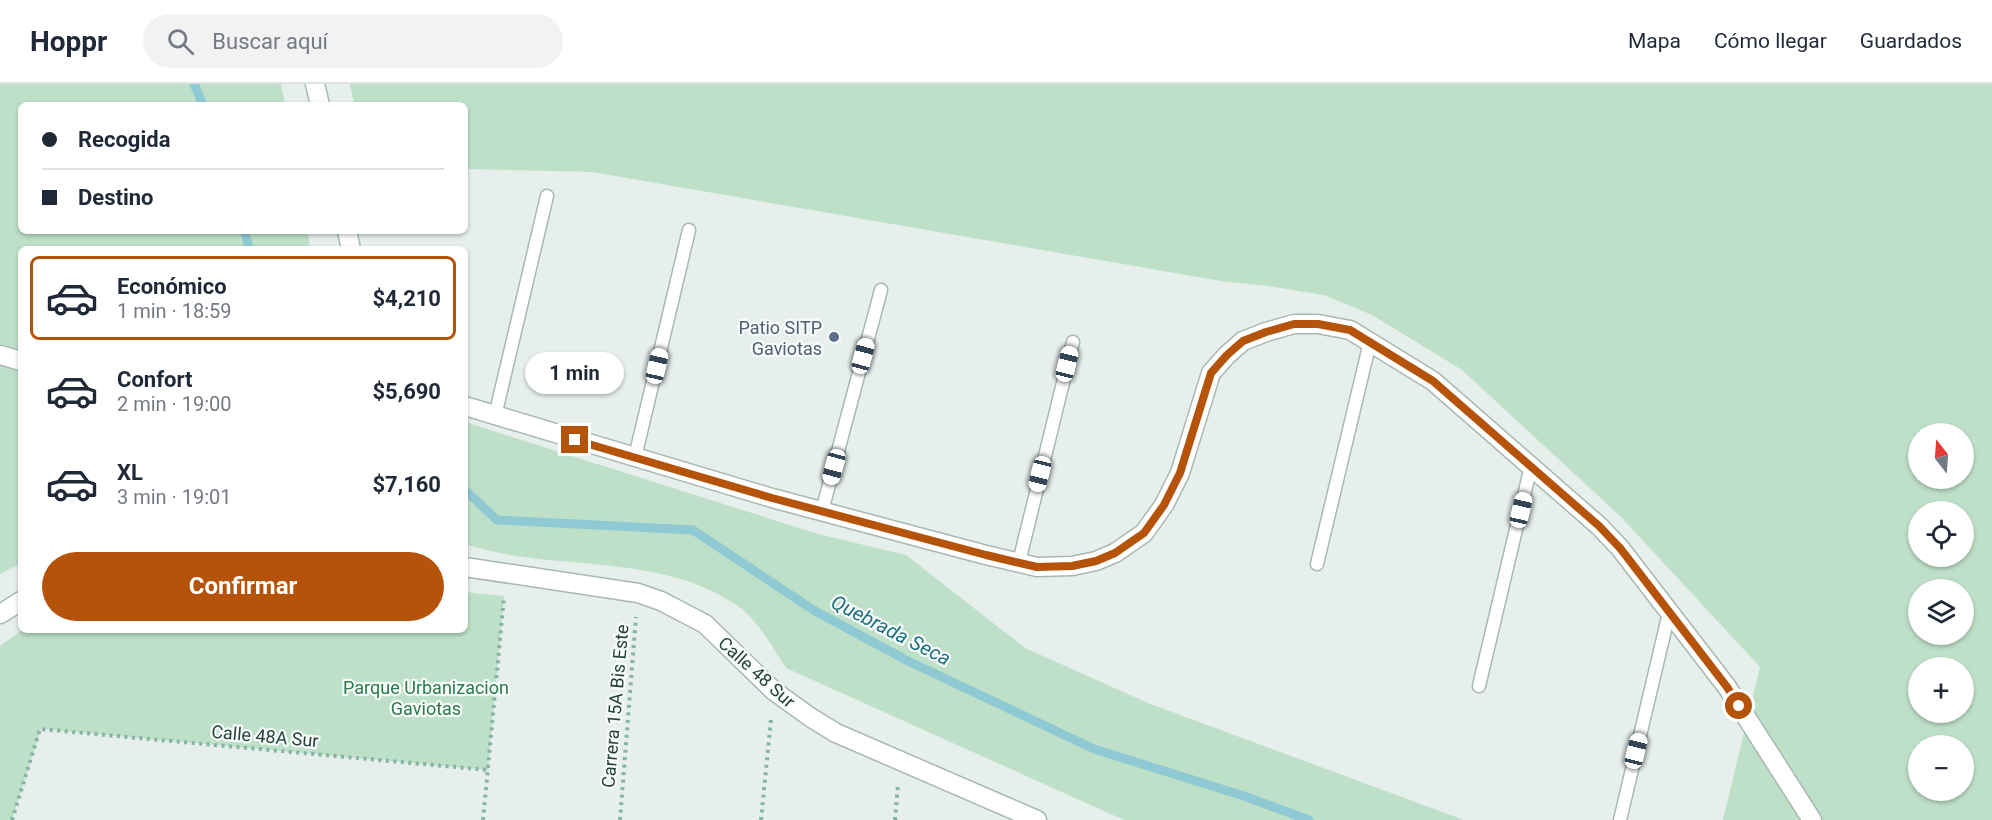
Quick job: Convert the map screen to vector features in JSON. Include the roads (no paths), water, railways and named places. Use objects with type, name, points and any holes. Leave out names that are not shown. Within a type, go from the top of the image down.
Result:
[{"type":"street","points":[[315,84],[319,102]]},
{"type":"street","points":[[468,407],[822,511],[1037,567],[1072,566],[1096,561],[1115,553],[1144,533],[1164,505],[1180,473],[1211,373],[1243,341],[1294,324],[1318,324],[1350,330],[1433,381],[1599,526],[1620,548],[1727,687],[1812,820]]},
{"type":"street","points":[[0,356],[18,360]]},
{"type":"street","name":"Calle 48 Sur","points":[[468,568],[638,593],[669,604],[705,624],[774,691],[836,733],[1037,820]]},
{"type":"street","points":[[0,614],[18,603]]},
{"type":"lane","points":[[495,416],[547,196]]},
{"type":"lane","points":[[635,457],[689,230]]},
{"type":"lane","points":[[822,511],[881,290]]},
{"type":"lane","points":[[1019,562],[1073,342]]},
{"type":"lane","points":[[1317,564],[1370,342]]},
{"type":"lane","points":[[1479,686],[1531,466]]},
{"type":"lane","points":[[1620,820],[1670,613]]},
{"type":"waterway","name":"Quebrada Seca","points":[[194,84],[202,102]]},
{"type":"waterway","name":"Quebrada Seca","points":[[246,234],[248,246]]},
{"type":"waterway","name":"Quebrada Seca","points":[[468,493],[497,520],[693,530],[815,611],[908,661],[1094,749],[1244,796],[1309,820]]},
{"type":"place","name":"Patio SITP Gaviotas","points":[[834,337]]},
{"type":"park label","name":"Parque Urbanizacion Gaviotas","points":[[426,697]]}]
